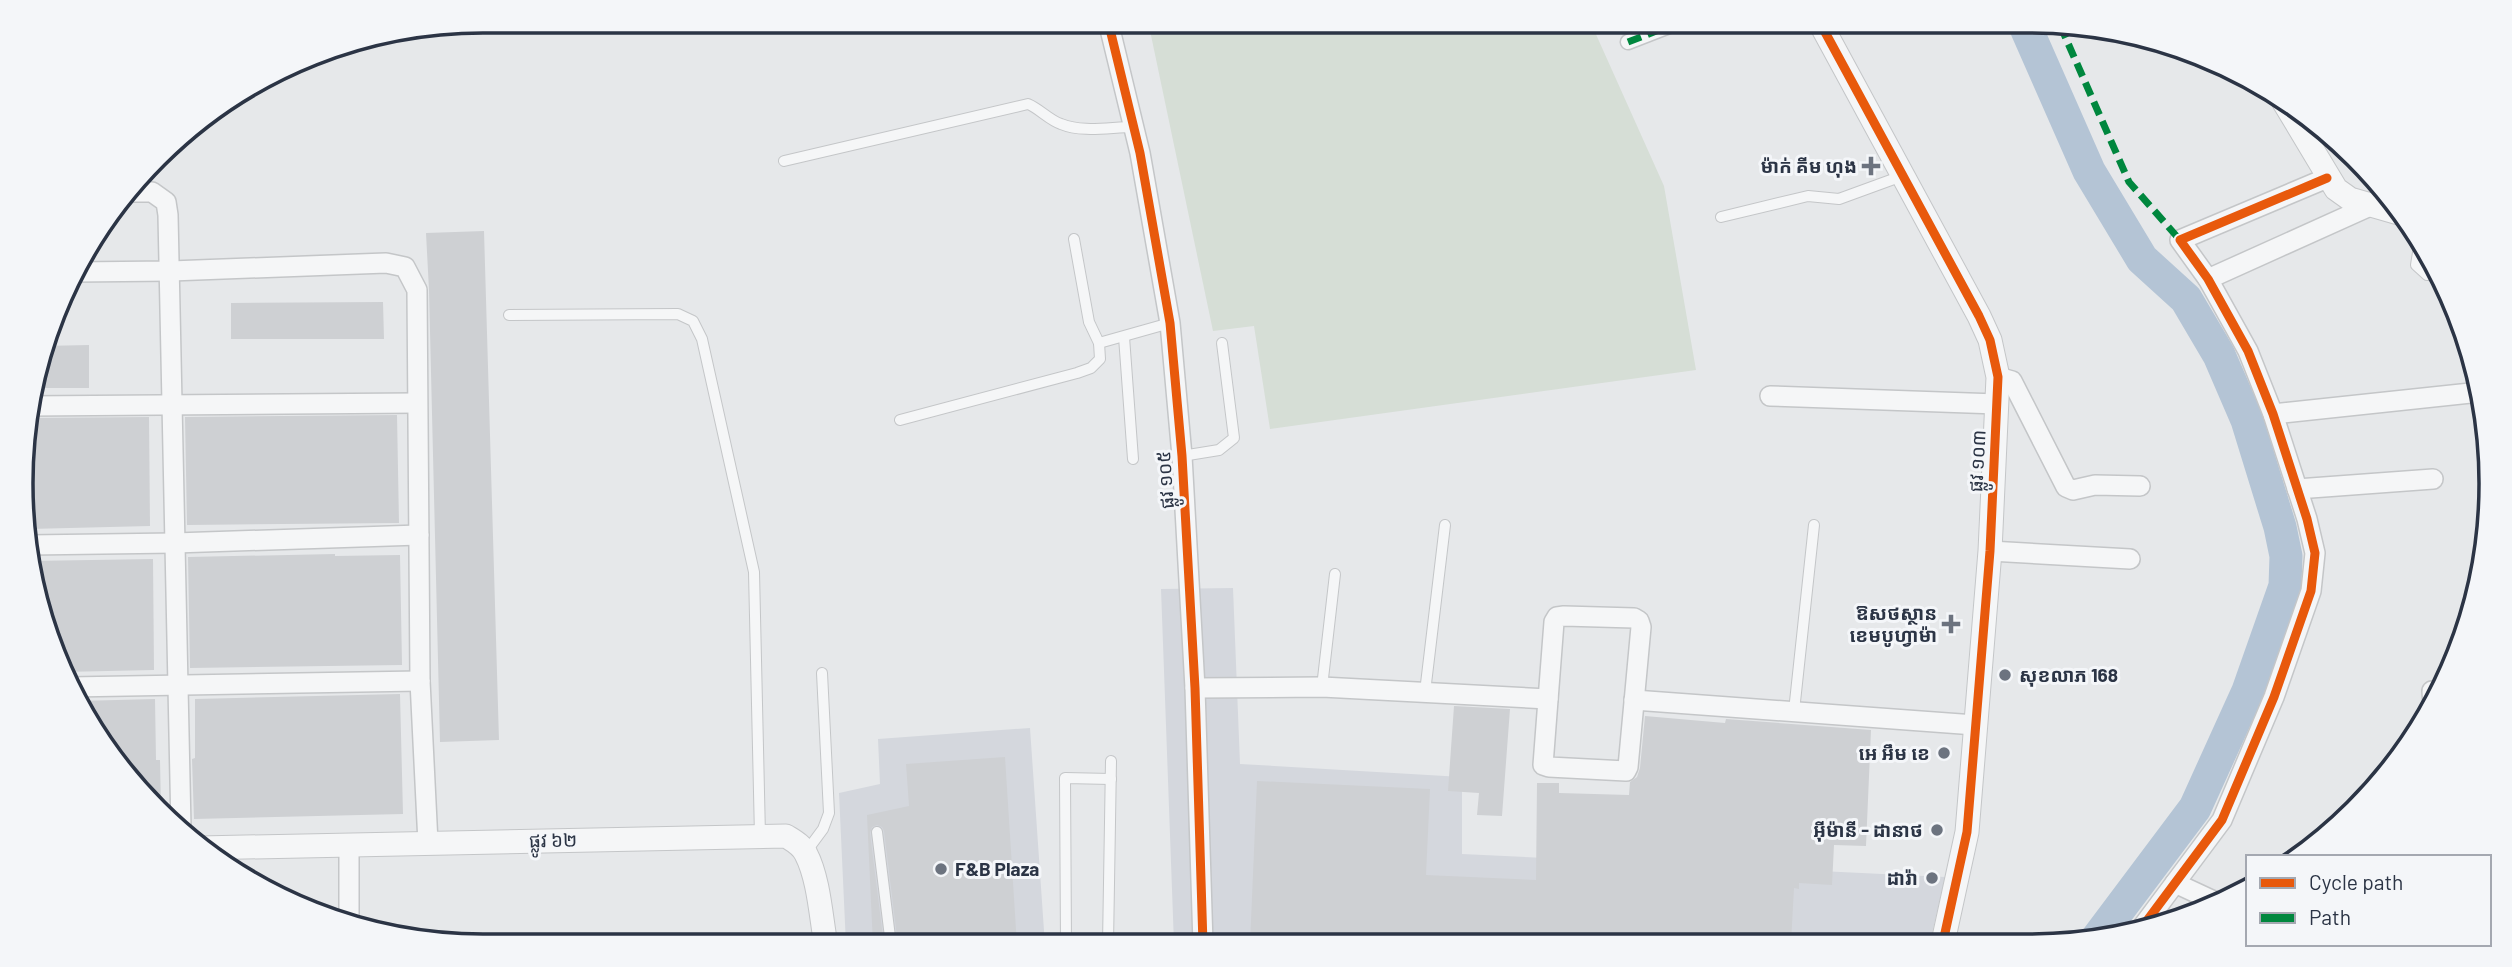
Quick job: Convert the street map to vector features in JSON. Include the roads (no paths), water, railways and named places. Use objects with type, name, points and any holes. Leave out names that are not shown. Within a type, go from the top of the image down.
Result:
[{"type":"street","name":"ផ្លូវ ១០៥","points":[[1111,33],[1134,127],[1170,323],[1182,456],[1195,688],[1203,934]]},
{"type":"street","points":[[1628,42],[1651,33]]},
{"type":"street","name":"ផ្លូវ ១០៣","points":[[1825,33],[1979,317],[1990,340],[1998,377],[1990,551],[1967,832],[1945,934]]},
{"type":"street","points":[[2294,120],[2336,189],[2350,199],[2387,210]]},
{"type":"street","points":[[2150,917],[2222,820],[2274,697],[2311,591],[2315,553],[2273,414],[2248,351],[2208,279],[2179,240],[2328,178]]},
{"type":"street","points":[[141,192],[152,192],[166,202],[168,215],[181,816]]},
{"type":"street","points":[[2208,279],[2370,206]]},
{"type":"street","points":[[87,272],[386,263],[405,267],[417,290],[420,681],[428,843]]},
{"type":"street","points":[[1998,377],[2012,381],[2066,487],[2073,490],[2095,485],[2140,486]]},
{"type":"street","points":[[2273,414],[2469,392]]},
{"type":"street","points":[[1770,396],[1997,404]]},
{"type":"street","points":[[40,406],[417,403]]},
{"type":"street","points":[[2297,489],[2433,479]]},
{"type":"street","points":[[37,545],[419,535]]},
{"type":"street","points":[[1990,551],[2130,559]]},
{"type":"street","points":[[1557,617],[1634,618],[1639,621],[1641,627],[1634,700],[1629,767],[1626,771],[1544,765],[1554,622],[1557,617]]},
{"type":"street","points":[[82,687],[420,681]]},
{"type":"street","points":[[1195,688],[1322,687],[1548,699]]},
{"type":"street","points":[[1634,700],[1975,725]]},
{"type":"street","name":"ផ្លូវ ៦២","points":[[218,848],[786,836],[806,852]]},
{"type":"street","points":[[349,845],[349,913]]},
{"type":"street","points":[[806,852],[824,934]]},
{"type":"street","points":[[2175,883],[2205,897]]},
{"type":"lane","points":[[784,161],[1028,104],[1039,108],[1058,123],[1075,129],[1134,127]]},
{"type":"lane","points":[[1721,217],[1808,196],[1839,199],[1902,176]]},
{"type":"lane","points":[[900,420],[1077,373],[1091,368],[1100,359],[1099,343],[1089,321],[1074,239]]},
{"type":"lane","points":[[2417,257],[2416,265],[2427,275]]},
{"type":"lane","points":[[509,315],[678,314],[693,321],[702,339],[754,572],[760,836]]},
{"type":"lane","points":[[1099,343],[1170,323]]},
{"type":"lane","points":[[1124,337],[1133,459]]},
{"type":"lane","points":[[1182,456],[1219,450],[1234,438],[1222,343]]},
{"type":"lane","points":[[1425,692],[1445,525]]},
{"type":"lane","points":[[1794,711],[1814,525]]},
{"type":"lane","points":[[1322,687],[1335,574]]},
{"type":"lane","points":[[806,852],[823,829],[829,813],[822,673]]},
{"type":"lane","points":[[1108,934],[1111,761]]},
{"type":"lane","points":[[1066,934],[1065,778],[1111,779]]},
{"type":"lane","points":[[877,832],[890,934]]},
{"type":"waterway","points":[[2028,33],[2089,171],[2142,259],[2186,299],[2219,355],[2247,420],[2280,527],[2286,556],[2285,586],[2248,691],[2195,808],[2106,927]]},
{"type":"place","name":"ម៉ាក់ គីម ហុង","points":[[1871,166]]},
{"type":"place","name":"ឱសថស្ថាន ខេមបូហ្វាម៉ា","points":[[1951,624]]},
{"type":"place","name":"សុខលាភ 168","points":[[2005,675]]},
{"type":"place","name":"អេ អឹម ខេ","points":[[1944,753]]},
{"type":"place","name":"អ៊ីម៉ានី - ដានាថ","points":[[1937,830]]},
{"type":"place","name":"F&B Plaza","points":[[941,869]]},
{"type":"place","name":"ដារ៉ា","points":[[1932,878]]}]
